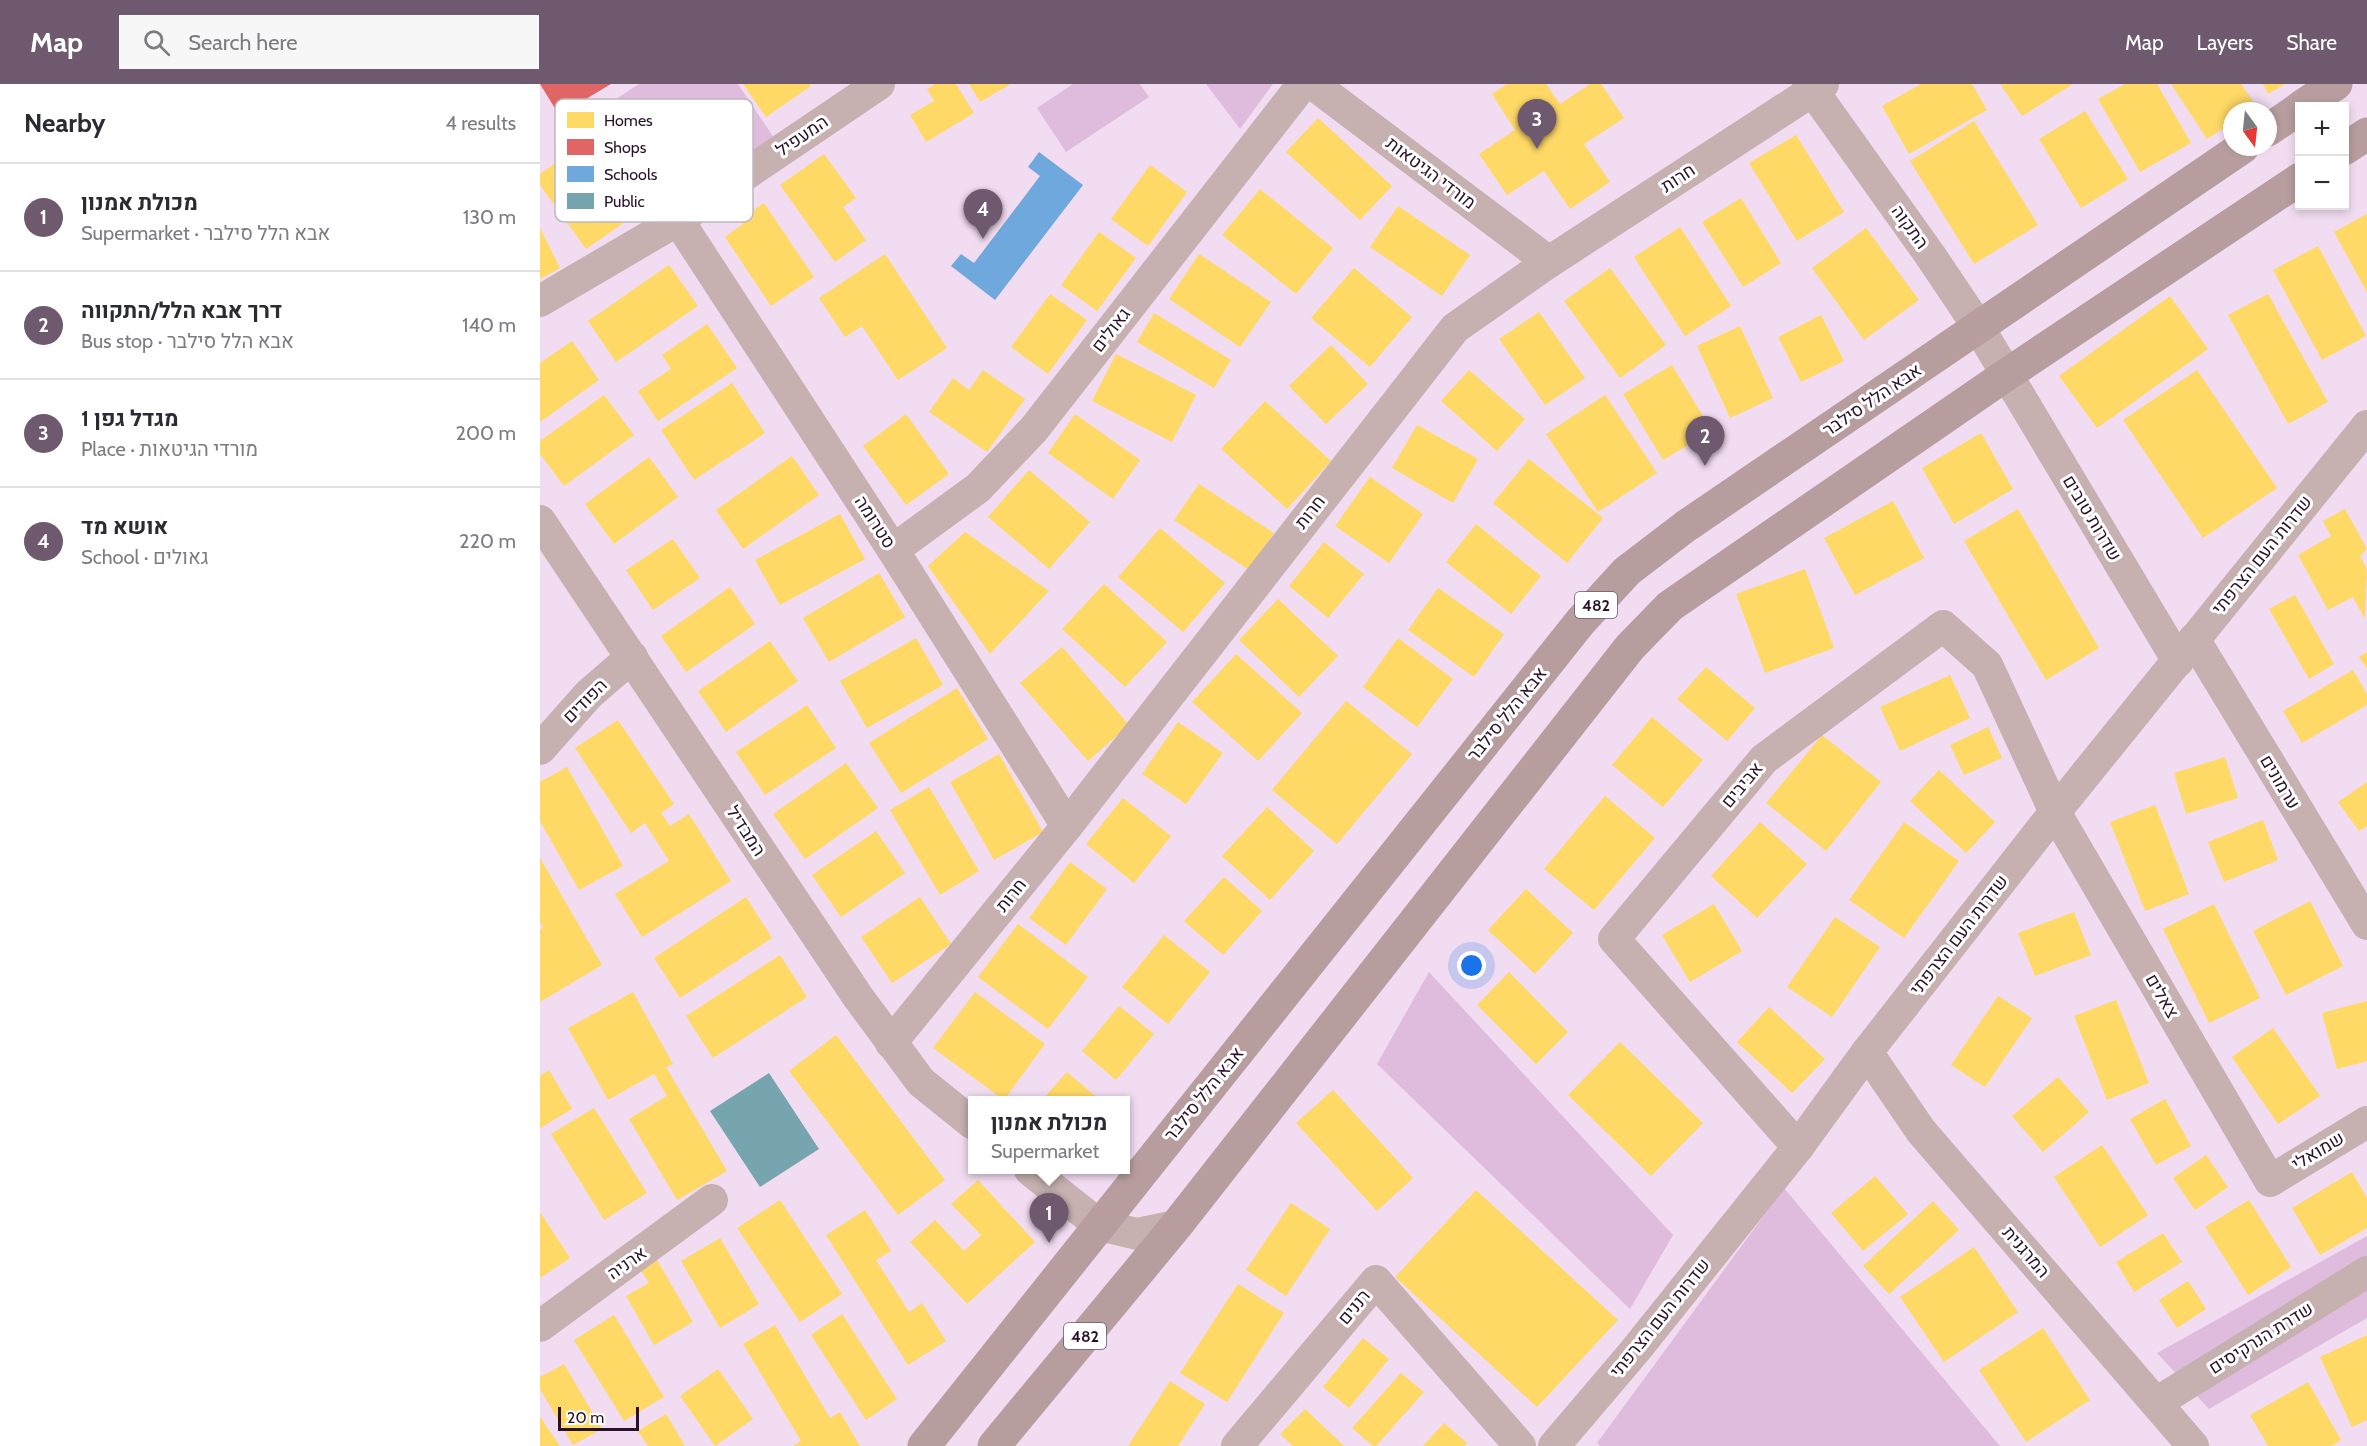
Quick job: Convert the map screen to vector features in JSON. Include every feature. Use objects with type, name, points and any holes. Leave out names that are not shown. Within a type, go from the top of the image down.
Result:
[{"type":"main road","points":[[2309,102],[2336,84]]},
{"type":"main road","points":[[2277,124],[2295,111]]},
{"type":"main road","points":[[2349,146],[2367,134]]},
{"type":"main road","name":"אבא הלל סילבר","points":[[924,1446],[1581,621],[1626,571],[1686,526],[2230,156]]},
{"type":"main road","name":"482","points":[[994,1446],[1176,1226],[1630,647],[1670,606],[2006,375],[2295,182]]},
{"type":"street","name":"המעפיל","points":[[753,169],[879,84]]},
{"type":"street","name":"גאולים","points":[[893,550],[978,488],[1034,429],[1303,84]]},
{"type":"street","name":"מורדי הגיטאות","points":[[1312,84],[1549,262]]},
{"type":"street","name":"חרות","points":[[891,1043],[1067,826],[1455,328],[1479,309],[1814,86]]},
{"type":"street","name":"התקוה","points":[[1814,86],[1979,328],[2006,375]]},
{"type":"street","name":"המעפיל","points":[[540,301],[675,222]]},
{"type":"street","name":"סטרומה","points":[[679,222],[893,550],[1067,826]]},
{"type":"street","name":"שדרות טובים","points":[[2006,375],[2186,650]]},
{"type":"street","name":"שדרות העם הצרפתי","points":[[1554,1446],[1634,1352],[1798,1147],[1867,1052],[2055,812],[2366,429]]},
{"type":"street","name":"המבדיל","points":[[540,522],[774,873],[891,1043],[921,1082],[968,1120]]},
{"type":"street","name":"אביבים","points":[[1798,1147],[1614,939],[1764,759],[1944,626],[1987,665],[2055,812]]},
{"type":"street","name":"ערמונים","points":[[2186,650],[2367,924]]},
{"type":"street","name":"הפודים","points":[[540,748],[589,694],[632,657]]},
{"type":"street","name":"צאלים","points":[[2055,812],[2270,1180]]},
{"type":"street","name":"המרגנית","points":[[1867,1052],[1921,1131],[2193,1446]]},
{"type":"street","name":"שמואלי","points":[[2270,1180],[2367,1122]]},
{"type":"street","points":[[1035,1174],[1099,1225],[1137,1234],[1176,1226]]},
{"type":"street","name":"ארניה","points":[[540,1326],[712,1200]]},
{"type":"street","name":"שדרת הנרקיסים","points":[[2156,1403],[2367,1272]]},
{"type":"street","name":"רננים","points":[[1237,1446],[1376,1281],[1520,1446]]},
{"type":"shaded area","points":[[639,84],[738,84],[748,99],[616,99]]},
{"type":"shaded area","points":[[1073,84],[1140,84],[1149,97],[1066,152],[1037,108]]},
{"type":"shaded area","points":[[1206,84],[1273,84],[1240,129]]},
{"type":"shaded area","points":[[753,106],[776,141],[753,157]]},
{"type":"shaded area","points":[[1429,972],[1673,1235],[1630,1309],[1377,1064]]},
{"type":"shaded area","points":[[1784,1188],[2000,1446],[1600,1446],[1597,1443]]},
{"type":"shaded area","points":[[2367,1236],[2367,1318],[2209,1409],[2157,1353]]},
{"type":"building: Homes","points":[[743,84],[810,84],[811,86],[766,117]]},
{"type":"building: Homes","points":[[935,84],[956,84],[974,113],[926,142],[910,115],[934,101],[927,89]]},
{"type":"building: Homes","points":[[969,84],[1011,84],[980,102]]},
{"type":"building: Homes","points":[[1507,84],[1546,84],[1560,104],[1590,84],[1601,84],[1624,118],[1584,144],[1610,182],[1570,209],[1544,171],[1507,195],[1479,154],[1515,130],[1492,94]]},
{"type":"building: Homes","points":[[1921,84],[1972,84],[1987,110],[1909,154],[1882,106]]},
{"type":"building: Homes","points":[[2000,84],[2073,84],[2022,116]]},
{"type":"building: Homes","points":[[2125,84],[2157,84],[2191,143],[2140,172],[2098,99]]},
{"type":"building: Homes","points":[[2171,84],[2241,84],[2254,102],[2223,102],[2223,129],[2207,139]]},
{"type":"building: Homes","points":[[2263,84],[2285,84],[2268,94]]},
{"type":"building: Homes","points":[[2085,111],[2128,179],[2081,208],[2039,139]]},
{"type":"building: Homes","points":[[1318,118],[1392,186],[1360,220],[1286,152]]},
{"type":"building: Homes","points":[[1974,121],[2038,225],[1974,264],[1910,161]]},
{"type":"building: Homes","points":[[1796,135],[1844,212],[1797,241],[1749,163]]},
{"type":"building: Homes","points":[[824,154],[856,198],[843,207],[866,240],[835,262],[780,185]]},
{"type":"building: Homes","points":[[555,163],[555,206],[540,185],[540,174]]},
{"type":"building: Homes","points":[[1150,165],[1187,192],[1148,246],[1111,219]]},
{"type":"building: Homes","points":[[1260,189],[1333,248],[1296,294],[1222,235]]},
{"type":"building: Homes","points":[[1741,198],[1781,263],[1743,287],[1702,222]]},
{"type":"building: Homes","points":[[764,203],[814,277],[771,306],[725,237],[743,224],[742,222],[753,222],[753,210]]},
{"type":"building: Homes","points":[[1398,206],[1470,255],[1442,296],[1370,247]]},
{"type":"building: Homes","points":[[2367,214],[2367,292],[2334,232]]},
{"type":"building: Homes","points":[[567,222],[625,222],[586,249]]},
{"type":"building: Homes","points":[[1680,227],[1731,306],[1685,336],[1634,257]]},
{"type":"building: Homes","points":[[540,228],[560,268],[540,279]]},
{"type":"building: Homes","points":[[1866,228],[1919,300],[1864,340],[1812,268]]},
{"type":"building: Homes","points":[[1099,232],[1136,258],[1097,311],[1061,285]]},
{"type":"building: Homes","points":[[2318,246],[2366,336],[2322,360],[2273,270]]},
{"type":"building: Homes","points":[[885,254],[947,348],[898,380],[862,326],[845,337],[819,298]]},
{"type":"building: Homes","points":[[1199,254],[1271,302],[1240,347],[1169,299]]},
{"type":"building: Homes","points":[[669,265],[698,306],[616,362],[588,321]]},
{"type":"building: Homes","points":[[1354,268],[1412,317],[1370,367],[1311,318]]},
{"type":"building: Homes","points":[[1610,268],[1666,345],[1620,378],[1564,301]]},
{"type":"building: Homes","points":[[1050,294],[1087,320],[1048,374],[1011,347]]},
{"type":"building: Homes","points":[[2268,294],[2328,402],[2288,424],[2228,315]]},
{"type":"building: Homes","points":[[2170,296],[2208,349],[2097,428],[2059,376]]},
{"type":"building: Homes","points":[[1539,312],[1585,378],[1545,405],[1499,339]]},
{"type":"building: Homes","points":[[1154,313],[1231,360],[1214,388],[1137,342]]},
{"type":"building: Homes","points":[[1821,315],[1844,361],[1801,382],[1778,337]]},
{"type":"building: Homes","points":[[707,324],[737,368],[658,421],[638,391],[671,369],[662,355]]},
{"type":"building: Homes","points":[[1740,326],[1773,398],[1730,418],[1697,346]]},
{"type":"building: Homes","points":[[572,341],[599,380],[540,422],[540,363]]},
{"type":"building: Homes","points":[[1331,345],[1368,384],[1326,424],[1289,386]]},
{"type":"building: Homes","points":[[1116,354],[1196,395],[1172,442],[1092,401]]},
{"type":"building: Homes","points":[[1672,365],[1712,431],[1663,460],[1623,394]]},
{"type":"building: Homes","points":[[983,370],[1025,399],[987,452],[929,412],[953,378],[969,390]]},
{"type":"building: Homes","points":[[1469,370],[1525,419],[1497,451],[1441,401]]},
{"type":"building: Homes","points":[[2197,370],[2277,488],[2203,538],[2123,420]]},
{"type":"building: Homes","points":[[732,383],[765,433],[694,480],[661,430]]},
{"type":"building: Homes","points":[[604,395],[634,435],[564,486],[540,454],[540,441]]},
{"type":"building: Homes","points":[[1605,395],[1657,473],[1598,512],[1546,434]]},
{"type":"building: Homes","points":[[1265,401],[1331,461],[1287,509],[1221,449]]},
{"type":"building: Homes","points":[[906,414],[949,474],[906,505],[863,446]]},
{"type":"building: Homes","points":[[1075,414],[1140,460],[1113,499],[1048,453]]},
{"type":"building: Homes","points":[[1417,425],[1478,459],[1453,503],[1392,468]]},
{"type":"building: Homes","points":[[1981,433],[2013,489],[1954,524],[1922,468]]},
{"type":"building: Homes","points":[[792,456],[819,495],[743,549],[716,510]]},
{"type":"building: Homes","points":[[649,457],[678,497],[614,544],[585,504]]},
{"type":"building: Homes","points":[[1529,459],[1603,518],[1567,563],[1493,503]]},
{"type":"building: Homes","points":[[1029,470],[1090,522],[1049,569],[988,517]]},
{"type":"building: Homes","points":[[1370,477],[1423,514],[1389,563],[1335,526]]},
{"type":"building: Homes","points":[[1199,484],[1274,533],[1249,570],[1174,520]]},
{"type":"building: Homes","points":[[1893,501],[1924,558],[1855,595],[1824,538]]},
{"type":"building: Homes","points":[[2018,509],[2099,648],[2046,680],[1964,541]]},
{"type":"building: Homes","points":[[2345,509],[2367,549],[2360,556],[2367,569],[2365,619],[2353,597],[2328,610],[2298,555],[2331,536],[2323,521]]},
{"type":"building: Homes","points":[[840,514],[865,559],[780,605],[755,560]]},
{"type":"building: Homes","points":[[1476,524],[1541,576],[1511,614],[1446,562]]},
{"type":"building: Homes","points":[[1160,528],[1225,583],[1183,632],[1118,577]]},
{"type":"building: Homes","points":[[965,532],[1049,591],[990,654],[928,566]]},
{"type":"building: Homes","points":[[673,539],[700,578],[653,610],[626,570]]},
{"type":"building: Homes","points":[[1324,542],[1364,574],[1328,618],[1289,586]]},
{"type":"building: Homes","points":[[1805,569],[1834,648],[1765,673],[1736,594]]},
{"type":"building: Homes","points":[[879,573],[905,617],[829,662],[803,618]]},
{"type":"building: Homes","points":[[1104,584],[1167,642],[1125,687],[1062,629]]},
{"type":"building: Homes","points":[[730,587],[755,624],[686,672],[661,636]]},
{"type":"building: Homes","points":[[1438,588],[1504,634],[1474,677],[1408,630]]},
{"type":"building: Homes","points":[[2295,595],[2334,664],[2309,679],[2269,609]]},
{"type":"building: Homes","points":[[1278,599],[1338,656],[1299,697],[1239,640]]},
{"type":"building: Homes","points":[[916,638],[943,685],[867,728],[840,681]]},
{"type":"building: Homes","points":[[1398,638],[1453,679],[1417,727],[1363,687]]},
{"type":"building: Homes","points":[[770,641],[798,681],[726,732],[698,691]]},
{"type":"building: Homes","points":[[1062,647],[1129,725],[1088,761],[1020,683]]},
{"type":"building: Homes","points":[[2367,652],[2367,669],[2359,657]]},
{"type":"building: Homes","points":[[1236,654],[1302,713],[1258,761],[1192,702]]},
{"type":"building: Homes","points":[[1706,667],[1755,708],[1727,741],[1677,699]]},
{"type":"building: Homes","points":[[2353,670],[2367,694],[2367,705],[2302,743],[2283,711]]},
{"type":"building: Homes","points":[[1950,675],[1970,718],[1900,751],[1880,707]]},
{"type":"building: Homes","points":[[957,688],[988,739],[901,793],[869,743]]},
{"type":"building: Homes","points":[[1346,701],[1412,754],[1337,844],[1272,790]]},
{"type":"building: Homes","points":[[807,705],[836,748],[765,795],[736,752]]},
{"type":"building: Homes","points":[[1652,717],[1703,760],[1663,807],[1612,765]]},
{"type":"building: Homes","points":[[618,720],[674,804],[661,813],[670,826],[689,814],[731,881],[642,937],[615,894],[669,861],[645,823],[631,833],[575,748]]},
{"type":"building: Homes","points":[[1178,722],[1223,753],[1186,804],[1142,774]]},
{"type":"building: Homes","points":[[1988,727],[2002,758],[1964,775],[1950,745]]},
{"type":"building: Homes","points":[[1822,735],[1881,782],[1826,851],[1766,803]]},
{"type":"building: Homes","points":[[999,754],[1043,832],[994,860],[950,782]]},
{"type":"building: Homes","points":[[2225,757],[2238,798],[2186,814],[2174,773]]},
{"type":"building: Homes","points":[[846,763],[878,808],[805,859],[773,814]]},
{"type":"building: Homes","points":[[567,767],[623,866],[579,890],[540,821],[540,782]]},
{"type":"building: Homes","points":[[1939,770],[1995,822],[1966,853],[1910,801]]},
{"type":"building: Homes","points":[[2367,782],[2367,826],[2359,831],[2338,802]]},
{"type":"building: Homes","points":[[929,787],[979,871],[940,895],[890,810]]},
{"type":"building: Homes","points":[[1605,796],[1655,838],[1594,910],[1544,869]]},
{"type":"building: Homes","points":[[1123,798],[1171,836],[1134,883],[1086,844]]},
{"type":"building: Homes","points":[[2155,805],[2189,894],[2145,911],[2110,822]]},
{"type":"building: Homes","points":[[1267,807],[1314,851],[1270,900],[1222,856]]},
{"type":"building: Homes","points":[[2263,820],[2278,860],[2224,882],[2208,842]]},
{"type":"building: Homes","points":[[1760,822],[1807,864],[1757,918],[1711,876]]},
{"type":"building: Homes","points":[[1904,822],[1959,861],[1904,938],[1849,900]]},
{"type":"building: Homes","points":[[876,831],[905,873],[841,917],[812,875]]},
{"type":"building: Homes","points":[[540,858],[602,965],[540,1002],[540,930],[543,928],[540,922]]},
{"type":"building: Homes","points":[[1070,862],[1107,889],[1066,945],[1029,918]]},
{"type":"building: Homes","points":[[1224,877],[1262,911],[1223,955],[1184,921]]},
{"type":"building: Homes","points":[[1526,889],[1573,933],[1535,974],[1488,930]]},
{"type":"building: Homes","points":[[746,897],[772,938],[680,998],[654,958]]},
{"type":"building: Homes","points":[[920,897],[951,944],[892,983],[861,937]]},
{"type":"building: Homes","points":[[2310,901],[2343,966],[2286,995],[2253,931]]},
{"type":"building: Homes","points":[[1714,904],[1742,951],[1690,982],[1662,935]]},
{"type":"building: Homes","points":[[2214,904],[2260,998],[2209,1023],[2163,929]]},
{"type":"building: Homes","points":[[2074,912],[2091,955],[2035,976],[2018,933]]},
{"type":"building: Homes","points":[[1835,917],[1880,947],[1832,1017],[1787,987]]},
{"type":"building: Homes","points":[[1018,924],[1088,977],[1048,1029],[978,977]]},
{"type":"building: Homes","points":[[1164,935],[1210,972],[1168,1024],[1122,987]]},
{"type":"building: Homes","points":[[780,955],[807,997],[713,1058],[686,1016]]},
{"type":"building: Homes","points":[[1509,972],[1568,1032],[1536,1064],[1477,1005]]},
{"type":"building: Homes","points":[[633,992],[673,1064],[666,1067],[727,1171],[677,1200],[629,1119],[667,1096],[654,1074],[608,1100],[568,1028]]},
{"type":"building: Homes","points":[[975,992],[1045,1044],[1007,1096],[999,1096],[933,1048]]},
{"type":"building: Homes","points":[[1998,996],[2032,1018],[1985,1087],[1951,1065]]},
{"type":"building: Homes","points":[[2116,1000],[2149,1083],[2107,1100],[2074,1016]]},
{"type":"building: Homes","points":[[2367,1001],[2367,1061],[2337,1069],[2322,1013]]},
{"type":"building: Homes","points":[[1119,1006],[1154,1034],[1116,1080],[1082,1051]]},
{"type":"building: Homes","points":[[1769,1007],[1825,1059],[1792,1093],[1737,1042]]},
{"type":"building: Homes","points":[[2273,1028],[2320,1096],[2278,1124],[2232,1057]]},
{"type":"building: Homes","points":[[836,1035],[945,1180],[898,1215],[789,1071]]},
{"type":"building: Homes","points":[[1620,1042],[1703,1123],[1651,1176],[1568,1095]]},
{"type":"building: Homes","points":[[549,1070],[572,1109],[540,1128],[540,1076]]},
{"type":"building: Homes","points":[[1067,1072],[1095,1096],[1046,1096]]},
{"type":"building: Homes","points":[[2058,1077],[2089,1112],[2043,1152],[2012,1116]]},
{"type":"building: Homes","points":[[1333,1090],[1413,1178],[1377,1211],[1296,1123]]},
{"type":"building: Homes","points":[[2165,1099],[2191,1146],[2156,1165],[2130,1119]]},
{"type":"building: Homes","points":[[594,1108],[647,1193],[604,1220],[551,1134]]},
{"type":"building: Homes","points":[[2102,1145],[2148,1215],[2100,1247],[2054,1177]]},
{"type":"building: Homes","points":[[2206,1155],[2228,1187],[2195,1210],[2173,1178]]},
{"type":"building: Homes","points":[[2352,1172],[2367,1198],[2367,1228],[2320,1255],[2292,1208]]},
{"type":"building: Homes","points":[[1875,1176],[1908,1214],[1863,1251],[1831,1213]]},
{"type":"building: Homes","points":[[978,1180],[1035,1242],[967,1304],[910,1242],[935,1220],[964,1251],[981,1235],[951,1204]]},
{"type":"building: Homes","points":[[1476,1190],[1618,1320],[1537,1407],[1395,1277]]},
{"type":"building: Homes","points":[[780,1200],[842,1294],[800,1322],[737,1228]]},
{"type":"building: Homes","points":[[2249,1200],[2291,1267],[2248,1295],[2205,1227]]},
{"type":"building: Homes","points":[[1933,1201],[1959,1230],[1889,1294],[1863,1266]]},
{"type":"building: Homes","points":[[1291,1203],[1330,1229],[1286,1296],[1246,1270]]},
{"type":"building: Homes","points":[[865,1210],[891,1251],[876,1260],[909,1312],[922,1303],[946,1341],[908,1365],[826,1235]]},
{"type":"building: Homes","points":[[540,1212],[570,1258],[540,1278]]},
{"type":"building: Homes","points":[[2163,1233],[2182,1262],[2134,1292],[2116,1262]]},
{"type":"building: Homes","points":[[720,1238],[759,1304],[720,1328],[681,1261]]},
{"type":"building: Homes","points":[[1974,1247],[2018,1312],[1944,1362],[1900,1297]]},
{"type":"building: Homes","points":[[657,1260],[693,1322],[654,1345],[626,1296],[649,1283],[641,1270]]},
{"type":"building: Homes","points":[[2188,1281],[2206,1309],[2177,1328],[2159,1300]]},
{"type":"building: Homes","points":[[1238,1284],[1284,1313],[1227,1402],[1180,1373]]},
{"type":"building: Homes","points":[[842,1314],[897,1399],[866,1420],[811,1335]]},
{"type":"building: Homes","points":[[614,1315],[664,1397],[624,1421],[574,1340]]},
{"type":"building: Homes","points":[[775,1325],[830,1418],[840,1412],[860,1446],[793,1446],[801,1441],[743,1344]]},
{"type":"building: Homes","points":[[2043,1328],[2090,1400],[2026,1442],[1979,1370]]},
{"type":"building: Homes","points":[[2367,1335],[2367,1420],[2352,1427],[2320,1357]]},
{"type":"building: Homes","points":[[1363,1338],[1389,1359],[1349,1408],[1323,1387]]},
{"type":"building: Homes","points":[[564,1364],[602,1429],[573,1445],[540,1389],[540,1377]]},
{"type":"building: Homes","points":[[718,1369],[753,1419],[715,1446],[680,1396]]},
{"type":"building: Homes","points":[[1401,1373],[1424,1392],[1376,1446],[1373,1446],[1352,1428]]},
{"type":"building: Homes","points":[[1170,1381],[1205,1404],[1178,1446],[1128,1446]]},
{"type":"building: Homes","points":[[2308,1382],[2341,1440],[2332,1446],[2268,1446],[2250,1415]]},
{"type":"building: Homes","points":[[1305,1409],[1344,1446],[1293,1446],[1280,1434]]},
{"type":"building: Homes","points":[[666,1414],[685,1446],[648,1446],[638,1431]]},
{"type":"building: Homes","points":[[540,1417],[560,1446],[540,1446]]},
{"type":"building: Homes","points":[[1444,1423],[1467,1443],[1465,1446],[1423,1446]]},
{"type":"building: Shops","points":[[540,84],[611,84],[586,99],[555,99],[555,108]]},
{"type":"building: Schools","points":[[1039,152],[1083,185],[995,300],[951,266],[961,254],[974,263],[1040,176],[1028,167]]},
{"type":"building: Public","points":[[769,1073],[819,1149],[760,1187],[710,1111]]},
{"type":"place","name":"מגדל גפן 1","points":[[1537,149]]},
{"type":"place","name":"אושא מד","points":[[983,239]]},
{"type":"place","name":"דרך אבא הלל/התקווה","points":[[1705,466]]},
{"type":"place","name":"מכולת אמנון","points":[[1049,1243]]}]
